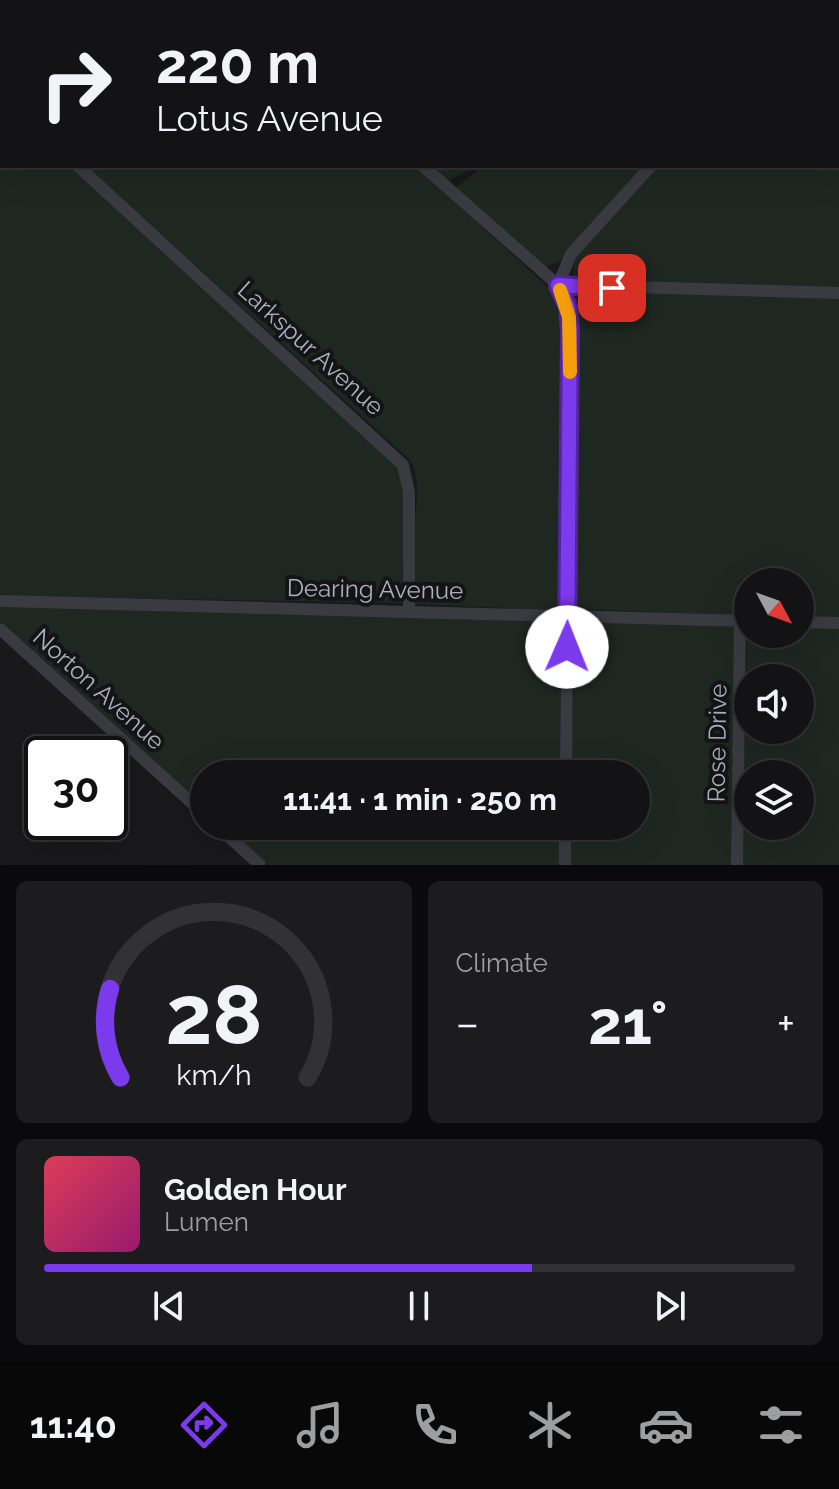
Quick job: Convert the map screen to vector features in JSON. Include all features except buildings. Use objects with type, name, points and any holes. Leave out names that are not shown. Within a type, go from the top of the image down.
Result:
[{"type":"street","name":"Larkspur Avenue","points":[[80,168],[403,465],[409,492],[409,612]]},
{"type":"street","points":[[425,168],[558,285],[568,307],[566,760]]},
{"type":"street","points":[[558,285],[571,254],[649,168]]},
{"type":"street","points":[[558,285],[839,293]]},
{"type":"street","name":"Dearing Avenue","points":[[0,601],[734,621]]},
{"type":"street","points":[[814,622],[839,623]]},
{"type":"street","name":"Norton Avenue","points":[[0,629],[190,801]]},
{"type":"street","name":"Rose Drive","points":[[737,865],[743,648]]},
{"type":"street","points":[[232,840],[260,865]]},
{"type":"street","points":[[565,840],[565,865]]},
{"type":"shaded area","points":[[0,168],[74,168],[395,461],[405,488],[402,603],[0,596]]},
{"type":"shaded area","points":[[88,168],[418,168],[551,290],[563,314],[561,606],[549,610],[415,604],[410,571],[417,490],[410,460]]},
{"type":"shaded area","points":[[434,168],[472,168],[448,181]]},
{"type":"shaded area","points":[[481,168],[643,168],[560,261],[545,267],[455,188]]},
{"type":"shaded area","points":[[655,168],[839,168],[839,288],[573,282],[574,258]]},
{"type":"shaded area","points":[[581,292],[839,297],[839,618],[814,617],[814,568],[734,568],[734,615],[577,609],[574,603],[575,298]]},
{"type":"shaded area","points":[[0,604],[560,622],[561,760],[190,760],[190,794],[0,622]]},
{"type":"shaded area","points":[[576,622],[729,625],[734,628],[734,865],[569,865],[570,840],[650,840],[650,760],[571,760]]},
{"type":"shaded area","points":[[814,626],[839,627],[839,865],[742,865],[743,840],[814,840],[814,760],[744,760],[745,744],[814,744],[814,664],[746,664],[747,648],[814,648]]},
{"type":"shaded area","points":[[240,840],[560,840],[559,865],[268,865]]},
{"type":"slow traffic","points":[[560,290],[568,307],[570,372]]},
{"type":"route","points":[[567,647],[570,331],[568,307],[558,285],[612,288]]}]
